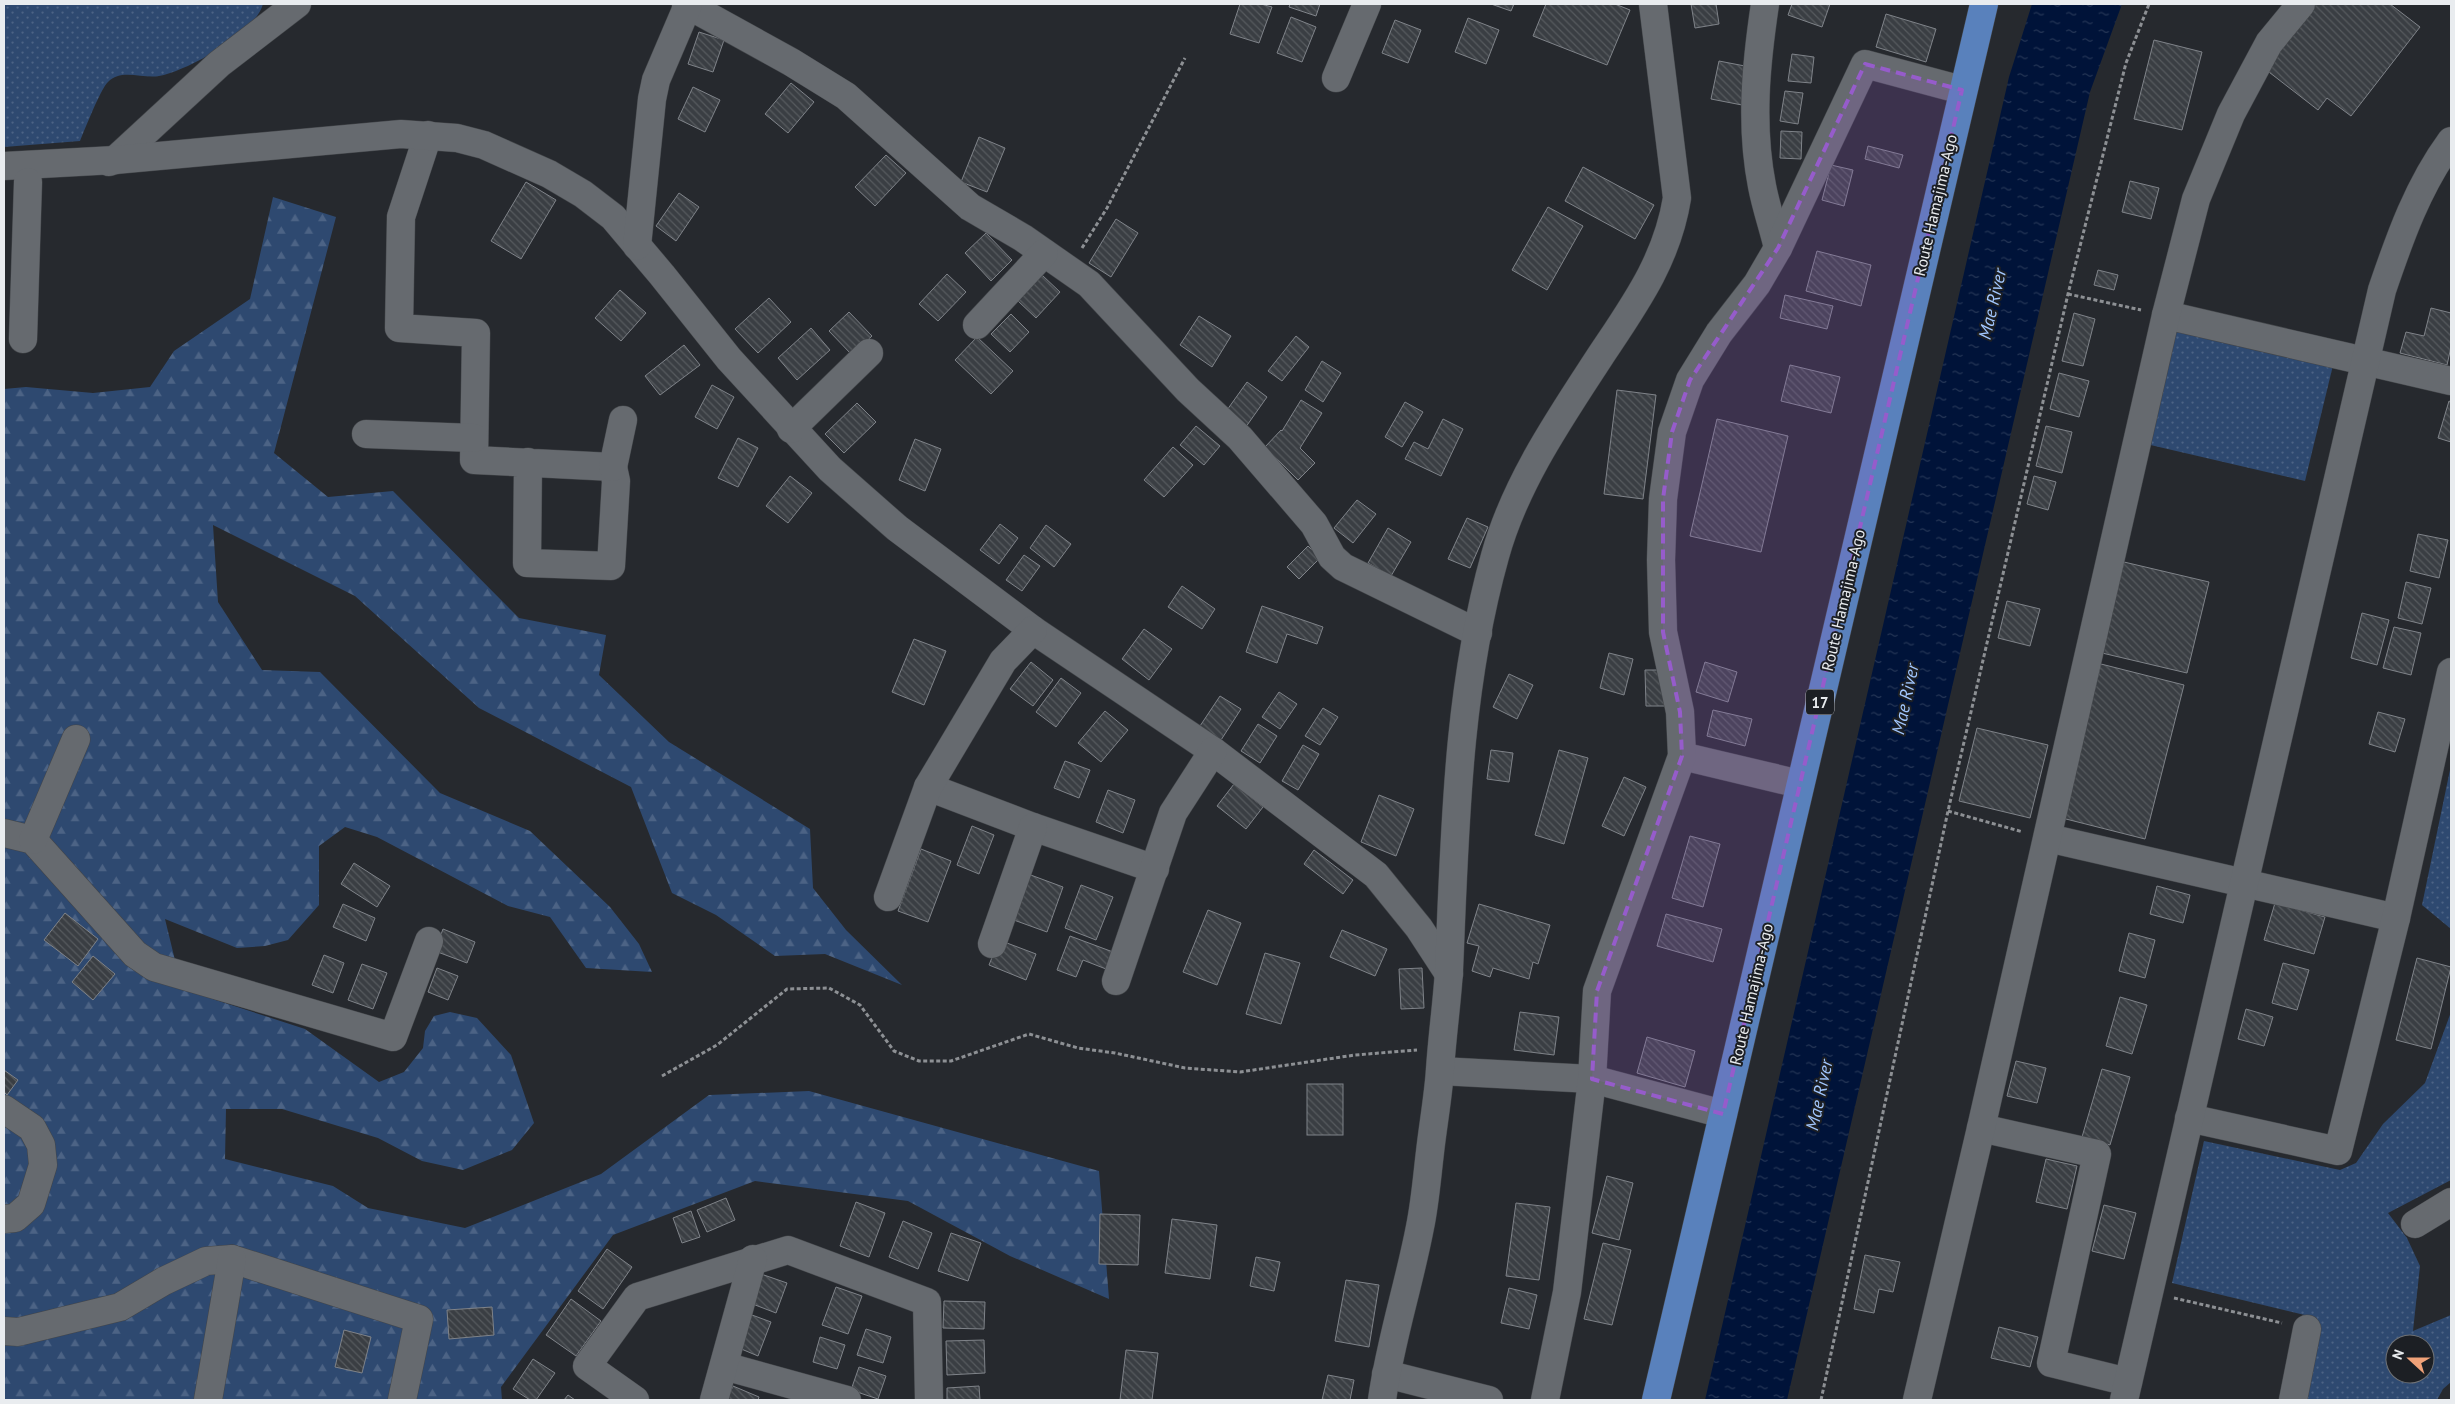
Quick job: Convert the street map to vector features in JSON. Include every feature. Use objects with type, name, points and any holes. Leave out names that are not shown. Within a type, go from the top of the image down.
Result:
[{"type":"main road","name":"Route Hamajima-Ago","points":[[1656,1400],[1962,90],[1984,4]]},
{"type":"street","points":[[23,339],[16,183],[78,174],[115,160],[219,64],[297,4]]},
{"type":"street","points":[[637,246],[652,99],[656,80],[687,4],[846,96],[970,207],[1055,260],[1089,284],[1188,390],[1240,438],[1314,524],[1332,557],[1343,567],[1478,633]]},
{"type":"street","points":[[1336,78],[1367,4]]},
{"type":"street","points":[[1382,1400],[1386,1374],[1421,1226],[1449,974],[1453,860],[1460,747],[1468,679],[1496,552],[1517,496],[1554,426],[1639,299],[1661,255],[1673,225],[1677,198],[1653,4]]},
{"type":"street","points":[[1765,4],[1756,63],[1755,120],[1762,184],[1778,248]]},
{"type":"street","points":[[1917,1400],[2048,838],[2166,315],[2196,199],[2231,114],[2269,43],[2301,4]]},
{"type":"street","points":[[1545,1400],[1567,1292],[1592,1079],[1597,991],[1682,756],[1680,712],[1663,632],[1661,578],[1663,499],[1672,432],[1690,380],[1719,333],[1757,284],[1778,248],[1864,64],[1962,90]]},
{"type":"street","points":[[428,135],[400,217],[399,328],[476,333],[474,460],[613,467]]},
{"type":"street","points":[[4,166],[115,160],[384,136],[428,135],[457,138],[484,146],[549,174],[583,194],[612,218],[729,359],[791,429],[830,469],[897,528],[1033,630],[1213,752],[1376,875],[1420,928],[1449,974]]},
{"type":"street","points":[[1981,1128],[2096,1154],[2051,1362],[2126,1391],[2382,290],[2404,226],[2433,165],[2451,141]]},
{"type":"street","points":[[977,325],[1055,260]]},
{"type":"street","points":[[2166,315],[2451,381]]},
{"type":"street","points":[[791,429],[869,353]]},
{"type":"street","points":[[528,462],[526,562],[611,566],[616,480],[613,467],[623,420]]},
{"type":"street","points":[[366,434],[474,438]]},
{"type":"street","points":[[888,897],[928,787],[1003,661],[1033,630]]},
{"type":"street","points":[[2189,1118],[2338,1151],[2396,918],[2451,672]]},
{"type":"street","points":[[33,840],[76,739]]},
{"type":"street","points":[[1116,981],[1173,813],[1213,752]]},
{"type":"street","points":[[1682,756],[1800,784]]},
{"type":"street","points":[[928,787],[1033,827],[1154,869]]},
{"type":"street","points":[[992,944],[1033,827]]},
{"type":"street","points":[[4,833],[33,840],[135,954],[154,967],[393,1037],[429,941]]},
{"type":"street","points":[[2048,838],[2396,918]]},
{"type":"street","points":[[1440,1060],[1592,1079],[1723,1114]]},
{"type":"street","points":[[4,1109],[32,1128],[41,1146],[44,1165],[32,1204],[15,1218],[4,1219]]},
{"type":"street","points":[[2415,1224],[2451,1202]]},
{"type":"street","points":[[635,1400],[588,1366],[637,1297],[754,1259],[788,1250],[927,1302],[929,1400]]},
{"type":"street","points":[[208,1400],[232,1259]]},
{"type":"street","points":[[4,1331],[18,1332],[120,1307],[164,1281],[206,1261],[232,1259],[419,1319],[402,1400]]},
{"type":"street","points":[[714,1400],[754,1259]]},
{"type":"street","points":[[2292,1400],[2307,1329]]},
{"type":"street","points":[[724,1366],[847,1400]]},
{"type":"street","points":[[1386,1374],[1489,1400]]},
{"type":"path","points":[[1821,1400],[1948,811],[2068,294],[2126,62],[2148,4]]},
{"type":"path","points":[[1055,260],[1087,242],[1107,208],[1185,58]]},
{"type":"path","points":[[2068,294],[2166,315]]},
{"type":"path","points":[[1948,811],[2048,838]]},
{"type":"path","points":[[662,1076],[717,1045],[786,989],[829,988],[860,1005],[894,1051],[919,1061],[951,1061],[1029,1034],[1078,1048],[1116,1053],[1185,1068],[1240,1072],[1356,1055],[1440,1060]]},
{"type":"path","points":[[2166,1296],[2307,1329]]},
{"type":"highlighted area","points":[[1865,64],[1962,90],[1723,1114],[1592,1079],[1597,991],[1682,756],[1680,712],[1663,632],[1663,499],[1672,432],[1690,380],[1778,248]]},
{"type":"green space","points":[[4,4],[263,4],[258,15],[235,38],[186,67],[172,73],[153,77],[126,75],[113,78],[101,92],[80,141],[4,147]]},
{"type":"green space","points":[[273,197],[336,217],[274,453],[328,497],[393,491],[519,618],[606,635],[599,675],[669,742],[810,829],[813,888],[846,930],[902,985],[825,954],[775,956],[716,915],[672,893],[631,787],[479,708],[355,596],[213,525],[218,602],[262,670],[320,672],[440,793],[530,831],[610,907],[639,944],[652,972],[586,968],[550,917],[508,906],[377,837],[345,827],[319,846],[319,905],[288,940],[265,946],[237,948],[165,919],[182,989],[305,1029],[379,1082],[404,1072],[423,1048],[425,1031],[434,1016],[450,1012],[477,1018],[511,1055],[534,1123],[512,1150],[463,1170],[422,1161],[378,1138],[282,1109],[226,1109],[225,1159],[333,1186],[368,1208],[465,1228],[601,1174],[709,1095],[809,1091],[1099,1171],[1109,1299],[1010,1256],[908,1201],[755,1181],[613,1235],[501,1387],[502,1400],[4,1400],[4,389],[26,387],[93,393],[150,387],[174,351],[250,299]]},
{"type":"green space","points":[[2157,317],[2335,357],[2305,481],[2129,440]]},
{"type":"green space","points":[[2451,765],[2451,929],[2422,905]]},
{"type":"green space","points":[[2451,1012],[2451,1180],[2388,1213],[2407,1238],[2420,1266],[2413,1331],[2451,1315],[2451,1382],[2443,1389],[2437,1400],[2299,1400],[2317,1318],[2172,1283],[2204,1141],[2340,1170],[2356,1163],[2383,1124],[2425,1083]]},
{"type":"water","name":"Mae River","points":[[2032,4],[2122,4],[2090,92],[1787,1400],[1705,1400],[2009,77]]},
{"type":"building","points":[[1240,4],[1261,4],[1272,7],[1259,43],[1230,34]]},
{"type":"building","points":[[1290,4],[1320,4],[1316,16],[1289,7]]},
{"type":"building","points":[[1491,4],[1514,4],[1511,11]]},
{"type":"building","points":[[1546,4],[1615,4],[1630,10],[1607,65],[1533,36]]},
{"type":"building","points":[[1691,4],[1716,4],[1719,24],[1695,28]]},
{"type":"building","points":[[1792,4],[1830,4],[1822,27],[1788,15]]},
{"type":"building","points":[[2315,4],[2390,4],[2420,27],[2351,116],[2327,98],[2318,110],[2265,69]]},
{"type":"building","points":[[1886,14],[1936,29],[1926,62],[1876,47]]},
{"type":"building","points":[[1291,17],[1316,27],[1302,62],[1277,53]]},
{"type":"building","points":[[1468,18],[1499,30],[1486,64],[1455,52]]},
{"type":"building","points":[[1395,20],[1421,30],[1408,63],[1382,53]]},
{"type":"building","points":[[699,32],[724,40],[713,72],[688,64]]},
{"type":"building","points":[[2154,40],[2202,52],[2182,130],[2134,119]]},
{"type":"building","points":[[1792,54],[1814,57],[1811,83],[1788,81]]},
{"type":"building","points":[[1719,61],[1750,67],[1742,105],[1711,99]]},
{"type":"building","points":[[791,83],[814,102],[788,133],[765,114]]},
{"type":"building","points":[[693,87],[720,100],[705,132],[678,119]]},
{"type":"building","points":[[1785,91],[1803,93],[1798,124],[1780,121]]},
{"type":"building","points":[[1781,131],[1802,132],[1801,159],[1780,158]]},
{"type":"building","points":[[979,137],[1005,148],[987,192],[961,182]]},
{"type":"building","points":[[1868,146],[1903,155],[1899,168],[1865,159]]},
{"type":"building","points":[[886,155],[906,173],[875,206],[855,187]]},
{"type":"building","points":[[1831,165],[1853,170],[1844,206],[1822,200]]},
{"type":"building","points":[[1583,167],[1654,205],[1635,239],[1565,201]]},
{"type":"building","points":[[2130,181],[2159,188],[2151,219],[2122,212]]},
{"type":"building","points":[[526,182],[556,200],[521,259],[491,241]]},
{"type":"building","points":[[679,193],[699,207],[676,241],[656,226]]},
{"type":"building","points":[[1548,207],[1583,226],[1547,290],[1512,270]]},
{"type":"building","points":[[1116,219],[1138,233],[1111,277],[1089,263]]},
{"type":"building","points":[[986,233],[1012,260],[991,281],[965,253]]},
{"type":"building","points":[[1817,251],[1871,265],[1861,306],[1806,291]]},
{"type":"building","points":[[2098,270],[2118,275],[2114,290],[2094,285]]},
{"type":"building","points":[[947,274],[966,292],[938,321],[919,304]]},
{"type":"building","points":[[1042,275],[1060,292],[1036,318],[1018,301]]},
{"type":"building","points":[[620,290],[646,313],[621,341],[595,318]]},
{"type":"building","points":[[1785,295],[1833,306],[1827,329],[1780,318]]},
{"type":"building","points":[[769,298],[791,322],[758,353],[735,329]]},
{"type":"building","points":[[2431,308],[2451,313],[2451,347],[2447,365],[2400,353],[2406,332],[2424,336]]},
{"type":"building","points":[[849,312],[872,336],[852,355],[829,331]]},
{"type":"building","points":[[2074,313],[2095,319],[2083,366],[2062,361]]},
{"type":"building","points":[[1011,314],[1029,332],[1010,352],[991,334]]},
{"type":"building","points":[[1199,316],[1231,336],[1212,367],[1180,345]]},
{"type":"building","points":[[811,328],[830,350],[797,380],[778,358]]},
{"type":"building","points":[[1296,336],[1309,347],[1282,381],[1268,371]]},
{"type":"building","points":[[977,337],[1013,371],[991,394],[955,360]]},
{"type":"building","points":[[684,345],[700,365],[660,395],[645,376]]},
{"type":"building","points":[[1322,361],[1341,373],[1323,402],[1305,390]]},
{"type":"building","points":[[1790,365],[1840,377],[1831,413],[1781,401]]},
{"type":"building","points":[[2059,373],[2089,381],[2079,417],[2050,409]]},
{"type":"building","points":[[1247,382],[1267,397],[1243,431],[1222,417]]},
{"type":"building","points":[[712,385],[734,397],[717,429],[695,417]]},
{"type":"building","points":[[1617,390],[1656,395],[1643,499],[1604,494]]},
{"type":"building","points":[[1301,400],[1322,413],[1300,448],[1315,463],[1298,480],[1265,447],[1282,431]]},
{"type":"building","points":[[2449,401],[2451,402],[2451,442],[2438,438]]},
{"type":"building","points":[[1405,402],[1423,412],[1402,447],[1385,437]]},
{"type":"building","points":[[857,403],[876,422],[844,453],[825,434]]},
{"type":"building","points":[[1443,419],[1463,429],[1441,476],[1405,459],[1414,442],[1428,449]]},
{"type":"building","points":[[1717,419],[1788,436],[1761,552],[1690,536]]},
{"type":"building","points":[[1196,426],[1220,446],[1204,465],[1180,445]]},
{"type":"building","points":[[2046,426],[2072,432],[2062,473],[2036,466]]},
{"type":"building","points":[[738,438],[758,448],[738,487],[718,478]]},
{"type":"building","points":[[915,439],[941,449],[925,491],[899,480]]},
{"type":"building","points":[[1173,447],[1193,465],[1164,497],[1144,480]]},
{"type":"building","points":[[790,476],[812,493],[788,523],[766,506]]},
{"type":"building","points":[[2034,476],[2056,482],[2048,510],[2027,504]]},
{"type":"building","points":[[1357,500],[1376,514],[1353,543],[1334,528]]},
{"type":"building","points":[[1467,518],[1488,527],[1470,568],[1448,559]]},
{"type":"building","points":[[1000,524],[1018,538],[999,564],[980,550]]},
{"type":"building","points":[[1046,525],[1071,544],[1054,567],[1030,548]]},
{"type":"building","points":[[1388,528],[1411,542],[1391,576],[1368,563]]},
{"type":"building","points":[[2418,534],[2448,540],[2439,578],[2410,571]]},
{"type":"building","points":[[1308,546],[1320,558],[1299,579],[1287,567]]},
{"type":"building","points":[[1024,555],[1040,566],[1022,591],[1006,580]]},
{"type":"building","points":[[2124,562],[2209,582],[2187,673],[2102,653]]},
{"type":"building","points":[[2406,582],[2431,588],[2422,624],[2398,618]]},
{"type":"building","points":[[1182,586],[1215,609],[1202,629],[1168,607]]},
{"type":"building","points":[[2007,601],[2040,609],[2030,646],[1998,638]]},
{"type":"building","points":[[1262,606],[1323,627],[1317,644],[1287,634],[1277,663],[1246,652]]},
{"type":"building","points":[[2362,613],[2389,620],[2377,665],[2351,658]]},
{"type":"building","points":[[2394,627],[2421,633],[2411,675],[2383,668]]},
{"type":"building","points":[[1144,629],[1172,649],[1149,680],[1122,659]]},
{"type":"building","points":[[914,639],[946,651],[924,705],[892,692]]},
{"type":"building","points":[[1609,653],[1633,659],[1624,695],[1600,688]]},
{"type":"building","points":[[1031,662],[1053,680],[1033,706],[1010,689]]},
{"type":"building","points":[[1705,662],[1737,672],[1728,702],[1696,692]]},
{"type":"building","points":[[2101,664],[2184,685],[2145,839],[2062,818]]},
{"type":"building","points":[[1645,670],[1667,670],[1667,706],[1646,706]]},
{"type":"building","points":[[1509,674],[1533,685],[1517,719],[1493,707]]},
{"type":"building","points":[[1061,678],[1081,693],[1056,727],[1036,712]]},
{"type":"building","points":[[1279,692],[1297,704],[1280,729],[1262,717]]},
{"type":"building","points":[[1220,696],[1241,709],[1221,740],[1200,726]]},
{"type":"building","points":[[1323,708],[1338,717],[1320,745],[1305,736]]},
{"type":"building","points":[[1713,710],[1752,719],[1745,746],[1707,736]]},
{"type":"building","points":[[1105,711],[1128,730],[1101,762],[1078,743]]},
{"type":"building","points":[[2378,712],[2405,719],[2395,752],[2369,744]]},
{"type":"building","points":[[1258,724],[1277,736],[1260,763],[1241,751]]},
{"type":"building","points":[[1977,728],[2048,745],[2030,818],[1959,801]]},
{"type":"building","points":[[1303,745],[1319,754],[1298,790],[1282,781]]},
{"type":"building","points":[[1491,750],[1513,753],[1509,782],[1487,779]]},
{"type":"building","points":[[1559,750],[1588,758],[1564,844],[1535,835]]},
{"type":"building","points":[[1065,761],[1090,770],[1079,798],[1054,788]]},
{"type":"building","points":[[1624,777],[1646,787],[1624,836],[1602,826]]},
{"type":"building","points":[[1234,784],[1263,807],[1246,829],[1217,806]]},
{"type":"building","points":[[1108,790],[1135,800],[1123,833],[1096,822]]},
{"type":"building","points":[[1379,795],[1414,809],[1396,856],[1361,842]]},
{"type":"building","points":[[972,826],[994,835],[979,874],[957,865]]},
{"type":"building","points":[[1690,836],[1720,844],[1703,907],[1672,898]]},
{"type":"building","points":[[921,849],[951,861],[928,922],[898,911]]},
{"type":"building","points":[[1314,850],[1353,880],[1343,894],[1304,864]]},
{"type":"building","points":[[354,863],[390,886],[377,907],[341,884]]},
{"type":"building","points":[[1028,874],[1063,887],[1047,932],[1011,919]]},
{"type":"building","points":[[1081,885],[1113,897],[1096,940],[1065,928]]},
{"type":"building","points":[[2157,886],[2190,895],[2183,923],[2150,914]]},
{"type":"building","points":[[2275,903],[2325,917],[2314,954],[2264,940]]},
{"type":"building","points":[[343,904],[375,918],[366,941],[333,927]]},
{"type":"building","points":[[1479,904],[1550,925],[1538,964],[1533,962],[1529,979],[1493,968],[1490,977],[1472,971],[1479,946],[1467,943]]},
{"type":"building","points":[[1208,910],[1241,923],[1217,985],[1183,972]]},
{"type":"building","points":[[65,913],[98,939],[78,966],[44,940]]},
{"type":"building","points":[[1666,914],[1722,929],[1713,962],[1657,946]]},
{"type":"building","points":[[443,929],[475,942],[467,963],[435,951]]},
{"type":"building","points":[[1342,930],[1387,949],[1375,976],[1330,957]]},
{"type":"building","points":[[2129,933],[2155,940],[2145,978],[2119,971]]},
{"type":"building","points":[[1070,936],[1113,952],[1106,969],[1083,960],[1076,977],[1057,970]]},
{"type":"building","points":[[999,940],[1036,954],[1026,980],[989,965]]},
{"type":"building","points":[[1265,953],[1300,963],[1281,1024],[1246,1014]]},
{"type":"building","points":[[324,955],[344,963],[333,993],[312,985]]},
{"type":"building","points":[[93,956],[115,974],[93,1000],[72,982]]},
{"type":"building","points":[[2417,958],[2451,967],[2431,1049],[2396,1040]]},
{"type":"building","points":[[2283,963],[2309,970],[2297,1010],[2272,1003]]},
{"type":"building","points":[[362,964],[387,973],[373,1009],[348,1000]]},
{"type":"building","points":[[437,968],[458,976],[448,1000],[428,992]]},
{"type":"building","points":[[1422,968],[1424,1008],[1401,1009],[1399,969]]},
{"type":"building","points":[[2120,997],[2147,1005],[2132,1054],[2106,1046]]},
{"type":"building","points":[[2246,1009],[2273,1017],[2264,1046],[2238,1039]]},
{"type":"building","points":[[1520,1012],[1559,1017],[1554,1055],[1514,1050]]},
{"type":"building","points":[[1647,1037],[1695,1051],[1685,1087],[1637,1073]]},
{"type":"building","points":[[2016,1061],[2046,1068],[2037,1103],[2007,1096]]},
{"type":"building","points":[[2102,1069],[2130,1077],[2110,1145],[2082,1137]]},
{"type":"building","points":[[4,1070],[18,1080],[7,1095],[4,1092]]},
{"type":"building","points":[[1307,1084],[1343,1084],[1343,1135],[1307,1135]]},
{"type":"building","points":[[2046,1159],[2077,1166],[2067,1209],[2036,1202]]},
{"type":"building","points":[[1607,1176],[1633,1183],[1619,1240],[1592,1233]]},
{"type":"building","points":[[726,1198],[735,1220],[707,1232],[697,1210]]},
{"type":"building","points":[[856,1202],[885,1213],[869,1257],[840,1246]]},
{"type":"building","points":[[1516,1203],[1550,1207],[1539,1280],[1506,1276]]},
{"type":"building","points":[[2104,1205],[2136,1213],[2124,1259],[2092,1251]]},
{"type":"building","points":[[691,1211],[700,1237],[682,1243],[673,1218]]},
{"type":"building","points":[[1100,1214],[1140,1215],[1138,1265],[1099,1264]]},
{"type":"building","points":[[1172,1219],[1217,1225],[1210,1279],[1165,1273]]},
{"type":"building","points":[[903,1221],[932,1233],[918,1269],[889,1257]]},
{"type":"building","points":[[951,1233],[981,1243],[968,1281],[938,1271]]},
{"type":"building","points":[[1603,1243],[1631,1250],[1612,1325],[1584,1319]]},
{"type":"building","points":[[607,1249],[632,1267],[603,1309],[578,1291]]},
{"type":"building","points":[[1865,1255],[1900,1262],[1893,1292],[1879,1289],[1874,1313],[1854,1309]]},
{"type":"building","points":[[1256,1257],[1280,1262],[1274,1291],[1250,1286]]},
{"type":"building","points":[[761,1274],[787,1283],[776,1313],[750,1303]]},
{"type":"building","points":[[1346,1280],[1379,1285],[1369,1347],[1335,1341]]},
{"type":"building","points":[[836,1287],[862,1296],[848,1334],[822,1325]]},
{"type":"building","points":[[1509,1288],[1537,1295],[1529,1329],[1501,1323]]},
{"type":"building","points":[[571,1299],[601,1321],[576,1356],[546,1335]]},
{"type":"building","points":[[944,1301],[985,1302],[984,1329],[943,1328]]},
{"type":"building","points":[[492,1307],[494,1335],[449,1339],[447,1310]]},
{"type":"building","points":[[752,1315],[771,1322],[758,1356],[739,1348]]},
{"type":"building","points":[[1999,1327],[2038,1337],[2030,1367],[1991,1358]]},
{"type":"building","points":[[866,1329],[891,1337],[883,1363],[857,1355]]},
{"type":"building","points":[[344,1330],[371,1337],[362,1373],[335,1367]]},
{"type":"building","points":[[820,1337],[845,1345],[837,1369],[813,1362]]},
{"type":"building","points":[[984,1340],[985,1373],[947,1375],[946,1341]]},
{"type":"building","points":[[1126,1350],[1158,1353],[1152,1400],[1120,1400]]},
{"type":"building","points":[[533,1359],[555,1373],[536,1400],[530,1400],[513,1389]]},
{"type":"building","points":[[859,1367],[886,1376],[878,1399],[851,1390]]},
{"type":"building","points":[[1328,1375],[1354,1380],[1350,1400],[1322,1400]]},
{"type":"building","points":[[733,1386],[759,1397],[758,1400],[727,1400]]},
{"type":"building","points":[[979,1386],[980,1400],[947,1400],[947,1388]]},
{"type":"building","points":[[568,1395],[575,1400],[564,1400]]}]
